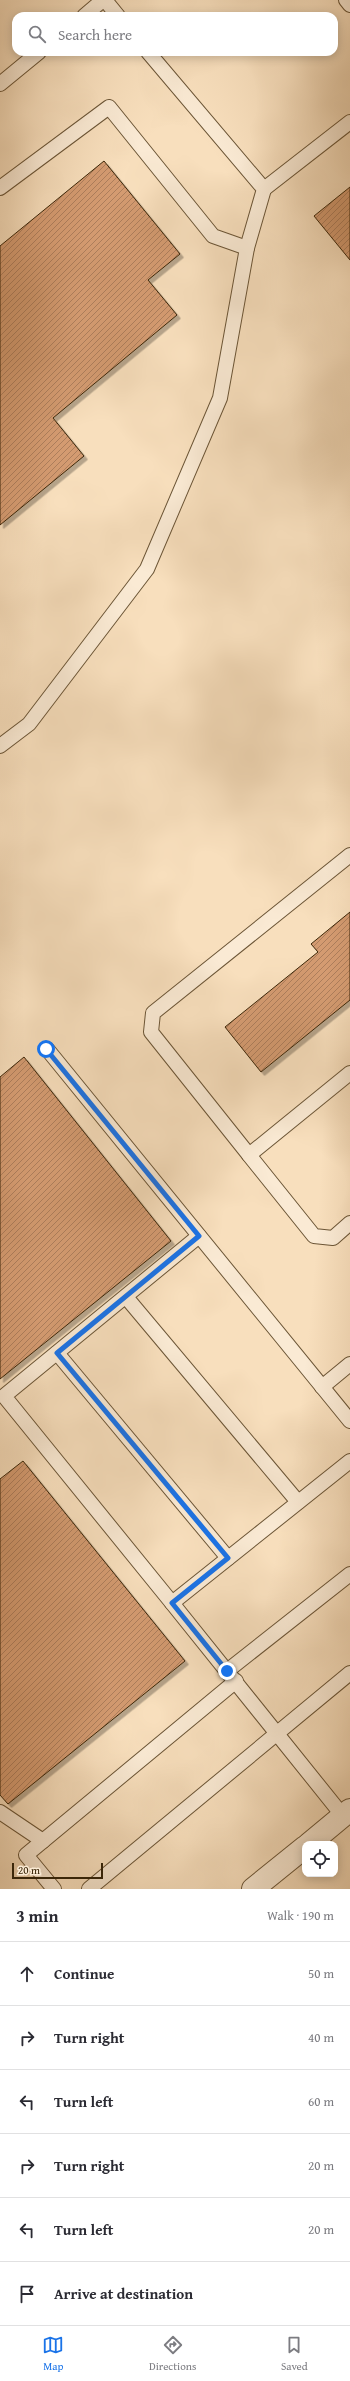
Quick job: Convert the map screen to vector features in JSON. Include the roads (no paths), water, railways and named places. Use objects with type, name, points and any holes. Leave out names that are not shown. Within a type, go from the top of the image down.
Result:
[{"type":"street","points":[[313,1841],[347,1813]]},
{"type":"street","points":[[253,1889],[302,1849]]},
{"type":"lane","points":[[89,12],[104,0],[114,12]]},
{"type":"lane","points":[[346,0],[350,5]]},
{"type":"lane","points":[[0,84],[34,56]]},
{"type":"lane","points":[[151,56],[264,189]]},
{"type":"lane","points":[[0,188],[109,108],[213,236],[247,248]]},
{"type":"lane","points":[[0,746],[29,724],[147,569],[220,398],[247,248],[264,189],[350,122]]},
{"type":"lane","points":[[350,855],[153,1013],[151,1032],[314,1236],[332,1238],[350,1223]]},
{"type":"lane","points":[[46,1049],[350,1421]]},
{"type":"lane","points":[[249,1156],[350,1073]]},
{"type":"lane","points":[[199,1236],[4,1396],[276,1732],[347,1813]]},
{"type":"lane","points":[[126,1297],[298,1502]]},
{"type":"lane","points":[[57,1353],[228,1558]]},
{"type":"lane","points":[[322,1387],[350,1364]]},
{"type":"lane","points":[[172,1603],[350,1461]]},
{"type":"lane","points":[[54,1889],[26,1855],[350,1574]]},
{"type":"lane","points":[[89,1889],[276,1732],[350,1673]]},
{"type":"lane","points":[[0,1812],[43,1841]]}]
